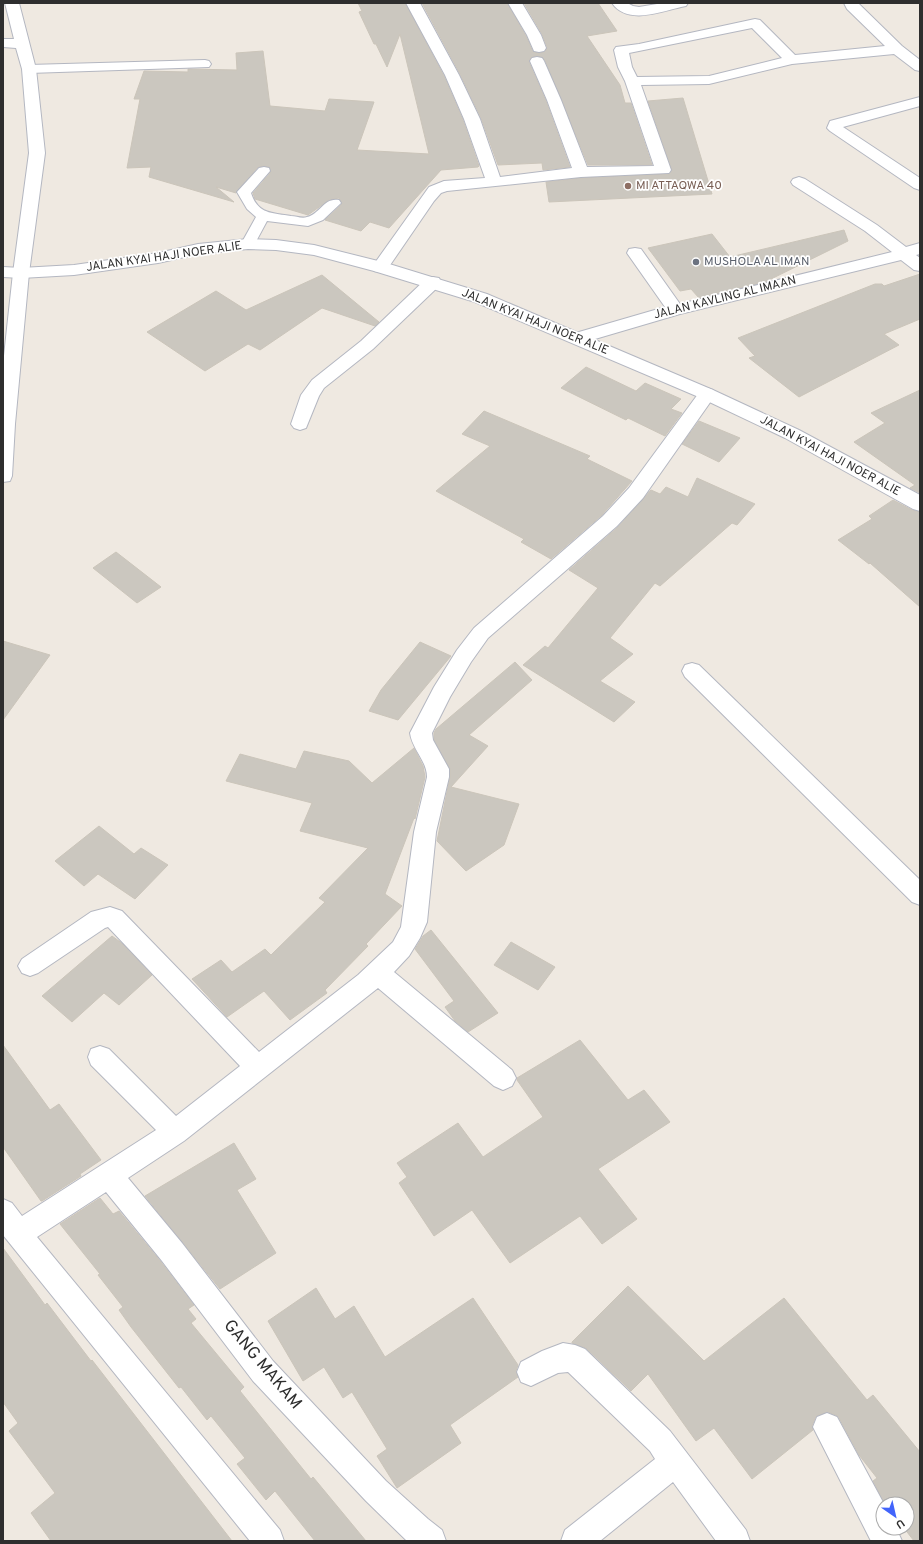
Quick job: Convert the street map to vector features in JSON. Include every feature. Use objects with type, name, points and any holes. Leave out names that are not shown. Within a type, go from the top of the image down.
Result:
[{"type":"street","points":[[3,476],[5,424],[29,272],[38,153],[28,69],[12,3]]},
{"type":"street","points":[[413,3],[461,94],[472,119],[494,182]]},
{"type":"street","points":[[515,3],[538,54],[581,172]]},
{"type":"street","points":[[619,3],[627,10],[638,11],[681,3]]},
{"type":"street","points":[[851,3],[852,6],[898,49],[920,67]]},
{"type":"street","points":[[380,267],[435,190],[444,186],[581,172],[663,170],[632,81],[625,67],[621,50],[640,48],[751,19],[792,60]]},
{"type":"street","points":[[3,43],[22,44]]},
{"type":"street","points":[[632,81],[709,80],[792,60],[898,49]]},
{"type":"street","points":[[920,101],[835,124],[835,128],[920,185]]},
{"type":"street","points":[[799,182],[872,228],[920,266]]},
{"type":"street","name":"JALAN KYAI HAJI NOER ALIE","points":[[3,272],[74,270],[158,258],[198,249],[248,244],[276,245],[314,250],[434,282],[482,298],[707,394],[799,438],[919,502]]},
{"type":"street","name":"JALAN KAVLING AL IMAAN","points":[[578,338],[676,310],[904,254],[920,248]]},
{"type":"street","points":[[635,254],[676,310]]},
{"type":"street","points":[[300,424],[310,395],[318,384],[367,345],[434,282]]},
{"type":"street","points":[[269,1541],[10,1223],[109,1175],[175,1132],[367,983],[401,949],[412,931],[415,922],[425,832],[439,773],[422,741],[421,733],[441,693],[481,633],[610,520],[636,493],[707,394]]},
{"type":"street","points":[[692,671],[920,895]]},
{"type":"street","points":[[30,966],[99,919],[110,917],[114,918],[258,1068]]},
{"type":"street","points":[[378,973],[503,1078]]},
{"type":"street","points":[[100,1057],[175,1132]]},
{"type":"street","name":"GANG MAKAM","points":[[109,1175],[172,1252],[263,1371],[376,1491],[417,1530],[431,1541]]},
{"type":"street","points":[[531,1372],[560,1357],[575,1359],[660,1441],[735,1541]]},
{"type":"street","points":[[827,1427],[887,1541]]},
{"type":"street","points":[[576,1541],[675,1462]]},
{"type":"lane","points":[[28,69],[205,64]]},
{"type":"lane","points":[[264,171],[244,192],[246,198],[256,212],[263,216],[308,222],[334,203]]},
{"type":"lane","points":[[248,244],[263,216]]},
{"type":"building","points":[[358,3],[405,3],[444,76],[463,120],[479,166],[478,167],[441,170],[389,228],[370,222],[361,231],[325,220],[342,204],[339,198],[329,200],[308,215],[255,199],[253,193],[271,172],[269,167],[258,167],[236,193],[216,187],[234,202],[149,177],[151,167],[127,168],[140,99],[134,99],[144,71],[188,72],[188,69],[237,70],[236,53],[263,51],[270,106],[325,111],[329,99],[374,102],[357,150],[429,154],[400,34],[387,67],[359,12],[362,11]]},
{"type":"building","points":[[422,3],[507,3],[526,36],[533,52],[539,53],[545,52],[547,47],[542,34],[524,3],[598,3],[617,31],[587,36],[620,85],[625,103],[631,103],[652,165],[588,165],[545,60],[542,57],[537,56],[531,57],[529,62],[546,101],[570,167],[543,170],[542,163],[498,165],[481,118],[460,74]]},
{"type":"building","points":[[683,98],[712,194],[549,202],[546,182],[581,178],[670,174],[672,170],[648,101]]},
{"type":"building","points":[[844,230],[848,241],[765,282],[699,298],[691,289],[680,291],[648,248],[712,234],[730,257]]},
{"type":"building","points":[[920,274],[920,319],[884,334],[899,345],[799,397],[749,358],[755,356],[738,338],[875,284],[882,284],[884,286]]},
{"type":"building","points":[[322,275],[379,322],[375,326],[322,308],[260,350],[248,344],[205,371],[147,332],[216,291],[246,310]]},
{"type":"building","points":[[586,367],[636,391],[645,383],[681,399],[671,409],[682,413],[665,436],[628,418],[626,420],[561,388]]},
{"type":"building","points":[[920,390],[920,493],[910,488],[915,485],[854,442],[885,423],[871,413]]},
{"type":"building","points":[[484,411],[590,456],[587,459],[632,481],[602,515],[551,559],[521,542],[524,539],[436,491],[490,446],[462,434]]},
{"type":"building","points":[[699,421],[740,438],[719,462],[682,444]]},
{"type":"building","points":[[697,478],[755,504],[737,525],[732,523],[660,586],[655,583],[610,638],[633,654],[600,681],[635,702],[614,722],[523,665],[545,646],[548,648],[598,588],[569,570],[618,527],[651,490],[660,494],[666,487],[688,497]]},
{"type":"building","points":[[893,500],[912,510],[920,512],[920,607],[870,563],[869,564],[838,540],[872,519],[869,516]]},
{"type":"building","points":[[116,552],[161,587],[137,603],[93,568]]},
{"type":"building","points":[[3,641],[50,655],[3,720]]},
{"type":"building","points":[[420,642],[451,656],[398,720],[369,711],[381,690]]},
{"type":"building","points":[[515,662],[532,680],[469,735],[488,746],[451,787],[519,804],[504,845],[466,871],[437,841],[450,777],[450,769],[434,740],[434,733],[436,729]]},
{"type":"building","points":[[414,748],[423,766],[425,777],[415,819],[414,818],[385,894],[402,906],[366,944],[368,946],[325,990],[327,993],[290,1020],[264,991],[227,1017],[192,979],[221,960],[232,972],[265,949],[271,955],[325,902],[319,898],[368,848],[300,831],[312,803],[226,781],[240,754],[296,769],[304,751],[349,761],[372,783]]},
{"type":"building","points":[[99,826],[134,854],[141,848],[168,865],[135,899],[98,874],[84,886],[55,861]]},
{"type":"building","points":[[431,930],[498,1013],[468,1032],[455,1021],[445,1007],[454,1001],[415,949],[423,936]]},
{"type":"building","points":[[112,936],[123,944],[152,975],[119,1005],[104,993],[72,1022],[42,996]]},
{"type":"building","points":[[511,942],[555,967],[538,990],[494,965]]},
{"type":"building","points":[[580,1040],[628,1100],[644,1090],[670,1122],[598,1169],[637,1219],[602,1244],[580,1216],[510,1263],[472,1210],[434,1236],[399,1183],[407,1177],[397,1163],[458,1123],[483,1157],[543,1117],[517,1078]]},
{"type":"building","points":[[3,1045],[50,1110],[59,1104],[101,1160],[80,1174],[81,1176],[42,1201],[3,1147]]},
{"type":"building","points":[[234,1143],[256,1179],[237,1190],[276,1253],[220,1289],[145,1196]]},
{"type":"building","points":[[100,1198],[113,1214],[119,1211],[161,1262],[194,1305],[188,1309],[196,1319],[191,1323],[244,1387],[240,1391],[311,1479],[313,1477],[366,1541],[315,1541],[275,1491],[266,1500],[237,1464],[245,1458],[211,1416],[207,1420],[181,1387],[179,1388],[131,1327],[119,1310],[123,1307],[98,1275],[100,1274],[60,1224]]},
{"type":"building","points":[[3,1248],[45,1305],[47,1303],[232,1541],[51,1541],[31,1513],[55,1493],[9,1431],[18,1423],[3,1402]]},
{"type":"building","points":[[628,1286],[704,1361],[784,1298],[867,1400],[873,1395],[920,1452],[920,1541],[914,1541],[910,1536],[915,1536],[915,1496],[881,1496],[873,1481],[877,1478],[859,1455],[838,1416],[828,1412],[816,1416],[812,1426],[813,1430],[752,1479],[714,1428],[696,1441],[648,1374],[631,1391],[586,1348],[572,1342]]},
{"type":"building","points":[[316,1288],[335,1319],[354,1306],[385,1357],[473,1298],[518,1365],[516,1371],[518,1377],[450,1425],[461,1443],[397,1488],[377,1456],[387,1449],[352,1392],[343,1398],[324,1367],[303,1381],[268,1321]]},
{"type":"place","name":"MI ATTAQWA 40","points":[[628,186]]},
{"type":"place","name":"MUSHOLA AL IMAN","points":[[696,262]]}]
